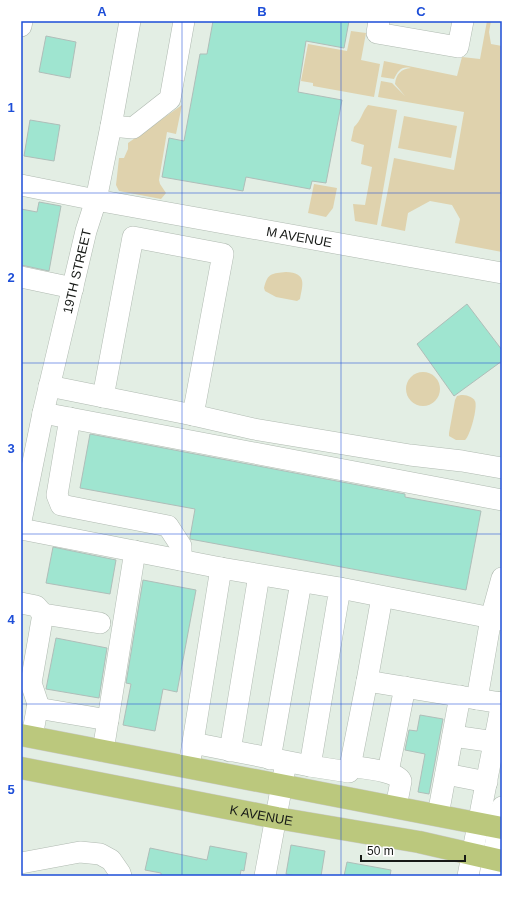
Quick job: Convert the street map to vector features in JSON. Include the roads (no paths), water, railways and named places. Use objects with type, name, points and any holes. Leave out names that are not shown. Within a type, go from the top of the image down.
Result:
[{"type":"main road","points":[[27,736],[438,815],[495,821]]},
{"type":"main road","name":"K AVENUE","points":[[21,768],[277,818],[419,842],[489,863]]},
{"type":"street","points":[[21,26],[22,21]]},
{"type":"street","name":"19TH STREET","points":[[21,521],[27,463],[42,413],[86,231],[96,200],[130,21]]},
{"type":"street","points":[[111,126],[133,128],[170,100],[184,21]]},
{"type":"street","points":[[379,21],[377,33],[458,47],[463,21]]},
{"type":"street","name":"M AVENUE","points":[[21,185],[96,200],[502,273]]},
{"type":"street","points":[[193,415],[229,224]]},
{"type":"street","points":[[103,397],[133,237],[223,254]]},
{"type":"street","points":[[21,276],[73,288]]},
{"type":"street","points":[[49,386],[254,429],[410,455],[462,461],[502,468]]},
{"type":"street","points":[[42,413],[502,500]]},
{"type":"street","points":[[47,534],[61,505],[57,495],[70,418]]},
{"type":"street","points":[[61,505],[168,526],[181,546],[181,560]]},
{"type":"street","points":[[21,529],[221,568],[340,588],[496,619]]},
{"type":"street","points":[[103,751],[135,551]]},
{"type":"street","points":[[189,767],[221,568]]},
{"type":"street","points":[[230,751],[259,575]]},
{"type":"street","points":[[438,815],[453,736],[469,698],[496,619],[502,578]]},
{"type":"street","points":[[265,876],[282,785],[278,760],[301,582]]},
{"type":"street","points":[[310,766],[340,588]]},
{"type":"street","points":[[193,744],[349,772],[382,597]]},
{"type":"street","points":[[21,602],[36,606],[43,614],[100,623]]},
{"type":"street","points":[[27,736],[38,704],[31,683],[43,614]]},
{"type":"street","points":[[367,681],[502,702],[487,782],[495,821],[489,863],[468,876]]},
{"type":"street","points":[[388,772],[405,687]]},
{"type":"street","points":[[37,708],[108,720]]},
{"type":"street","points":[[453,736],[495,742]]},
{"type":"street","points":[[350,766],[388,772],[400,778],[401,781],[396,807]]},
{"type":"street","points":[[446,774],[487,782]]},
{"type":"street","points":[[21,863],[80,852],[100,854],[111,860],[121,876]]}]
